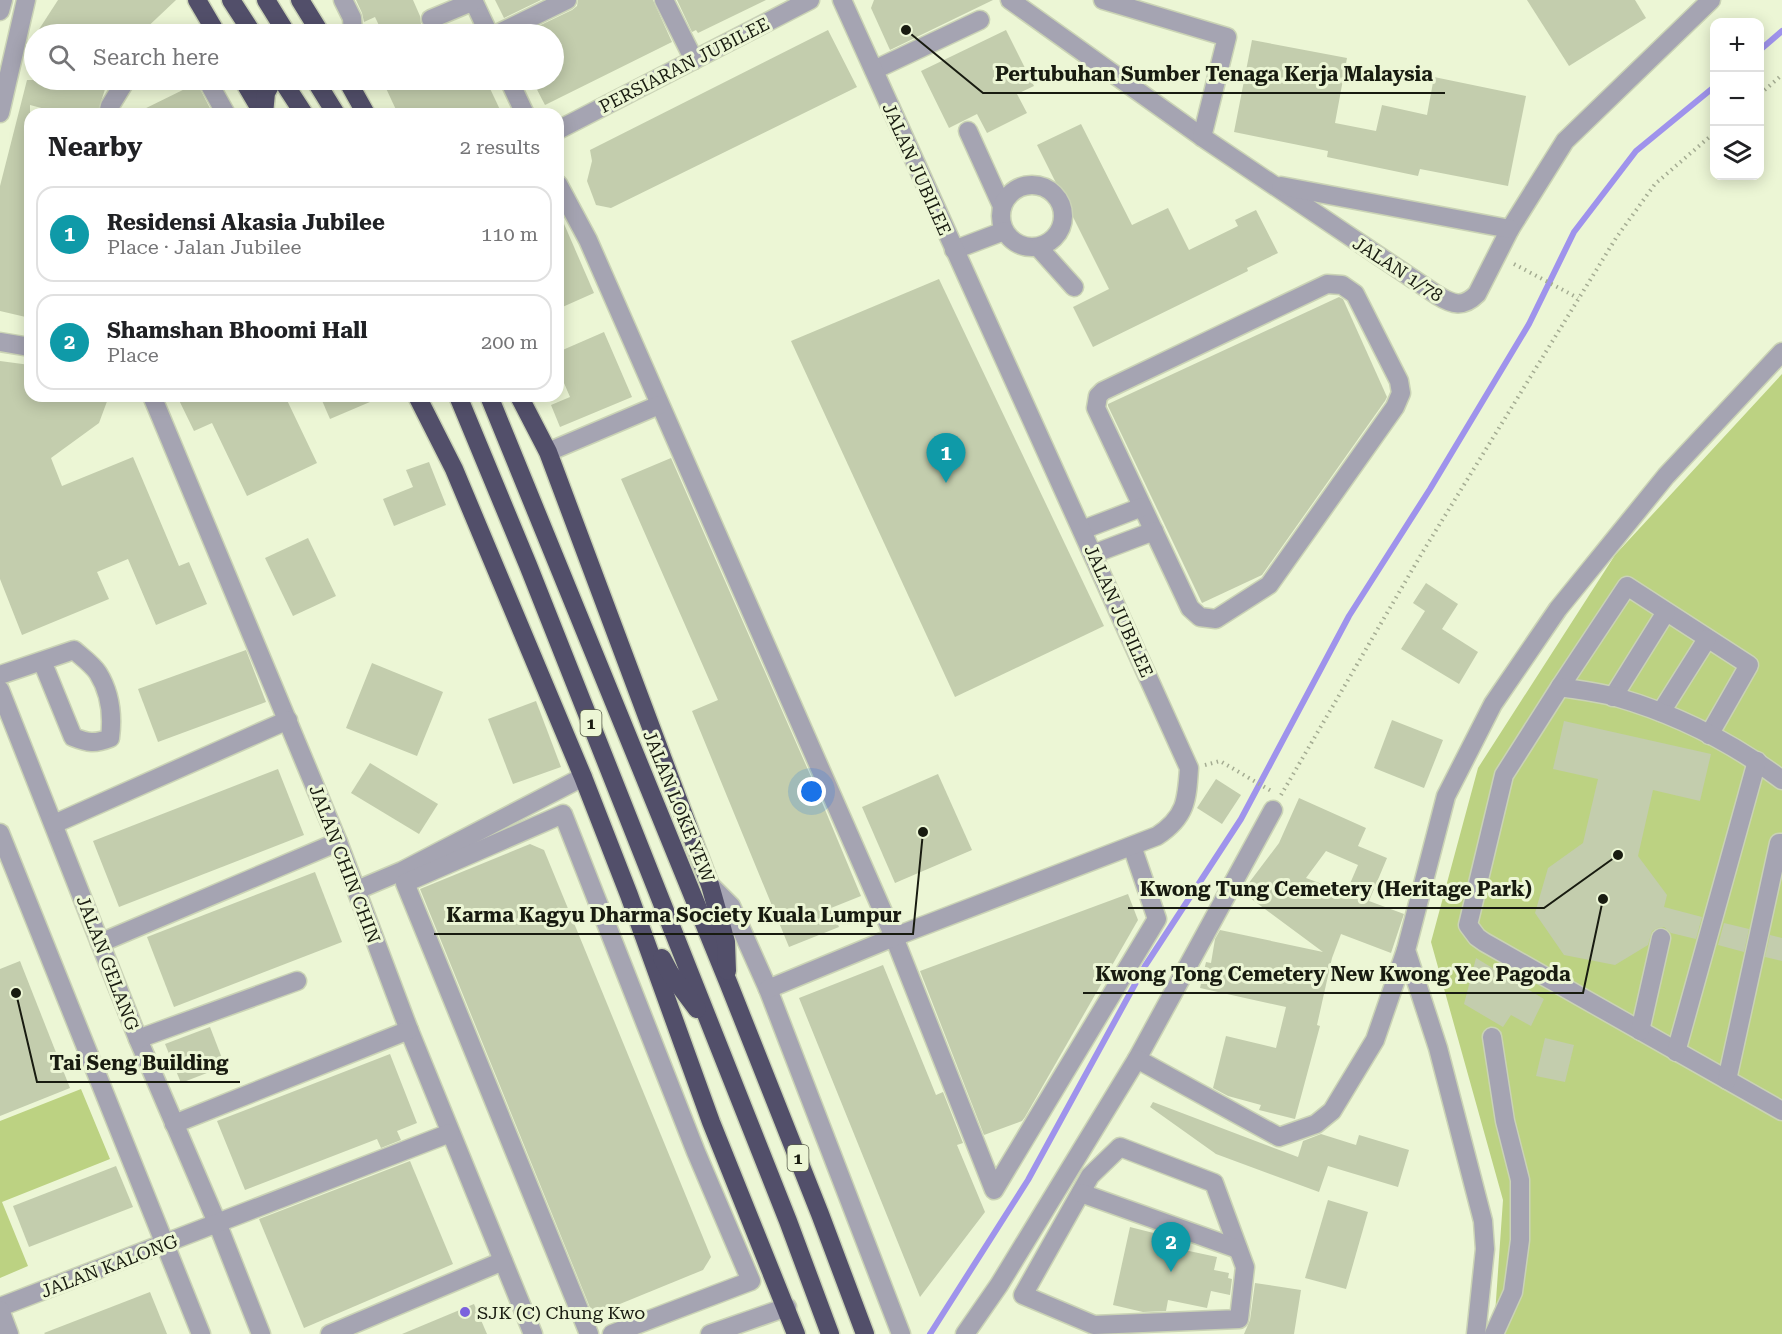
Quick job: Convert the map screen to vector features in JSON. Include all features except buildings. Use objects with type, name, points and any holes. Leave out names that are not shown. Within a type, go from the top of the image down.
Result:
[{"type":"highway","points":[[197,0],[211,24]]},
{"type":"highway","points":[[231,0],[247,24]]},
{"type":"highway","points":[[266,0],[281,24]]},
{"type":"highway","points":[[300,0],[315,24]]},
{"type":"highway","points":[[249,90],[259,108]]},
{"type":"highway","points":[[264,108],[268,90]]},
{"type":"highway","points":[[288,90],[300,108]]},
{"type":"highway","points":[[321,90],[332,108]]},
{"type":"highway","points":[[353,90],[363,108]]},
{"type":"highway","points":[[420,402],[454,469],[583,777],[680,1030],[711,1122],[787,1306],[796,1334]]},
{"type":"highway","name":"1","points":[[461,402],[788,1221],[830,1334]]},
{"type":"highway","name":"JALAN LOKE YEW","points":[[491,402],[728,982],[865,1334]]},
{"type":"highway","points":[[522,402],[548,452],[710,885],[726,942],[728,982]]},
{"type":"highway","points":[[629,895],[670,973],[712,1030]]},
{"type":"street","points":[[0,11],[3,0]]},
{"type":"street","points":[[0,113],[26,0]]},
{"type":"street","points":[[343,0],[352,18],[352,24]]},
{"type":"street","points":[[431,19],[473,0],[484,24]]},
{"type":"street","points":[[518,24],[567,0]]},
{"type":"street","points":[[664,0],[694,60]]},
{"type":"street","name":"PERSIARAN JUBILEE","points":[[564,127],[810,0]]},
{"type":"street","name":"JALAN JUBILEE","points":[[768,989],[894,937],[1158,836],[1172,826],[1187,799],[1189,768],[842,0]]},
{"type":"street","name":"JALAN 1/78","points":[[1010,0],[1202,137],[1437,296],[1447,302],[1458,304],[1469,302],[1477,294],[1510,229],[1565,141],[1712,0]]},
{"type":"street","points":[[1103,0],[1227,37],[1202,137]]},
{"type":"street","points":[[874,70],[980,20]]},
{"type":"street","points":[[110,108],[120,90]]},
{"type":"street","points":[[213,90],[223,108]]},
{"type":"street","points":[[360,90],[365,108]]},
{"type":"street","points":[[514,90],[522,108]]},
{"type":"street","points":[[968,131],[1002,206]]},
{"type":"street","points":[[1037,184],[1056,195],[1062,204],[1064,215],[1062,226],[1057,236],[1049,243],[1029,247],[1011,239],[1004,231],[1001,223],[1002,206],[1007,196],[1016,189],[1037,184]]},
{"type":"street","points":[[1273,185],[1510,229]]},
{"type":"street","points":[[564,195],[588,240],[894,937],[994,1190],[1157,918],[1131,846]]},
{"type":"street","points":[[954,250],[1004,231]]},
{"type":"street","points":[[1038,247],[1074,287]]},
{"type":"street","points":[[1327,284],[1342,285],[1355,294],[1399,381],[1401,393],[1395,407],[1269,585],[1216,619],[1200,617],[1190,608],[1154,531],[1096,408],[1098,396],[1103,391],[1327,284]]},
{"type":"street","points":[[0,342],[24,346]]},
{"type":"street","points":[[1137,1059],[1279,1137],[1316,1124],[1332,1110],[1375,1040],[1406,950],[1446,796],[1493,704],[1558,609],[1666,476],[1782,352]]},
{"type":"street","name":"JALAN CHIN CHIN","points":[[155,402],[338,842],[409,1030],[533,1334]]},
{"type":"street","points":[[548,452],[659,405]]},
{"type":"street","points":[[1082,530],[1142,507]]},
{"type":"street","points":[[1093,554],[1154,531]]},
{"type":"street","points":[[1709,735],[1749,665],[1627,586],[1504,775],[1468,925],[1484,942],[1782,1111]]},
{"type":"street","points":[[1613,697],[1666,612]]},
{"type":"street","points":[[1661,712],[1707,639]]},
{"type":"street","points":[[0,675],[74,650],[98,672],[110,699],[112,721],[110,738],[97,743],[87,743],[73,737],[42,661]]},
{"type":"street","points":[[1560,687],[1613,697],[1661,712],[1757,761],[1782,780]]},
{"type":"street","name":"JALAN GELANG","points":[[0,690],[138,1039],[218,1224],[261,1334]]},
{"type":"street","points":[[54,824],[288,720]]},
{"type":"street","points":[[1676,1052],[1757,761]]},
{"type":"street","points":[[357,890],[402,871],[583,777]]},
{"type":"street","points":[[965,1334],[999,1285],[1137,1059],[1274,801]]},
{"type":"street","points":[[589,1334],[405,883],[563,814],[696,1152],[751,1281],[612,1334]]},
{"type":"street","points":[[0,833],[201,1334]]},
{"type":"street","points":[[100,943],[338,842]]},
{"type":"street","points":[[1727,1080],[1779,843],[1782,843]]},
{"type":"street","points":[[710,885],[731,906],[768,989],[901,1334]]},
{"type":"street","points":[[1640,1031],[1661,938]]},
{"type":"street","points":[[1406,950],[1438,1047],[1483,1221],[1485,1249],[1476,1334]]},
{"type":"street","points":[[138,1039],[297,981]]},
{"type":"street","points":[[647,1025],[680,1030]]},
{"type":"street","points":[[174,1124],[409,1030]]},
{"type":"street","points":[[1492,1037],[1505,1121],[1520,1180],[1520,1240],[1514,1292],[1494,1334]]},
{"type":"street","points":[[696,1152],[709,1136],[711,1122]]},
{"type":"street","name":"JALAN KALONG","points":[[0,1309],[450,1133]]},
{"type":"street","points":[[999,1285],[1094,1325],[1239,1319],[1245,1267],[1214,1183],[1120,1147],[1090,1176],[1023,1295]]},
{"type":"street","points":[[1081,1193],[1238,1249]]},
{"type":"street","points":[[1016,1257],[1048,1251]]},
{"type":"street","points":[[330,1334],[503,1261]]},
{"type":"street","points":[[710,1334],[787,1306]]},
{"type":"street","points":[[0,1309],[9,1334]]},
{"type":"path","points":[[1764,91],[1782,75]]},
{"type":"path","points":[[1220,761],[1246,776],[1274,801],[1422,552],[1616,238],[1655,184],[1710,136]]},
{"type":"path","points":[[1532,274],[1578,298]]},
{"type":"green space","points":[[1782,374],[1782,1334],[1497,1334],[1494,1329],[1503,1200],[1431,942],[1478,768],[1615,555]]},
{"type":"green space","points":[[81,1089],[110,1159],[2,1202],[28,1266],[0,1278],[0,1121]]},
{"type":"waterway","points":[[1764,47],[1782,31]]},
{"type":"waterway","points":[[930,1334],[1028,1180],[1145,966],[1241,819],[1349,616],[1430,489],[1529,324],[1574,232],[1636,151],[1710,90]]},
{"type":"place","name":"Pertubuhan Sumber Tenaga Kerja Malaysia","points":[[906,30]]},
{"type":"place","name":"Residensi Akasia Jubilee","points":[[946,483]]},
{"type":"place","name":"Karma Kagyu Dharma Society Kuala Lumpur","points":[[923,832]]},
{"type":"place","name":"Kwong Tung Cemetery (Heritage Park)","points":[[1618,855]]},
{"type":"place","name":"Kwong Tong Cemetery New Kwong Yee Pagoda","points":[[1603,899]]},
{"type":"place","name":"Tai Seng Building","points":[[16,993]]},
{"type":"place","name":"Shamshan Bhoomi Hall","points":[[1171,1272]]},
{"type":"place","name":"SJK (C) Chung Kwo","points":[[465,1312]]}]
